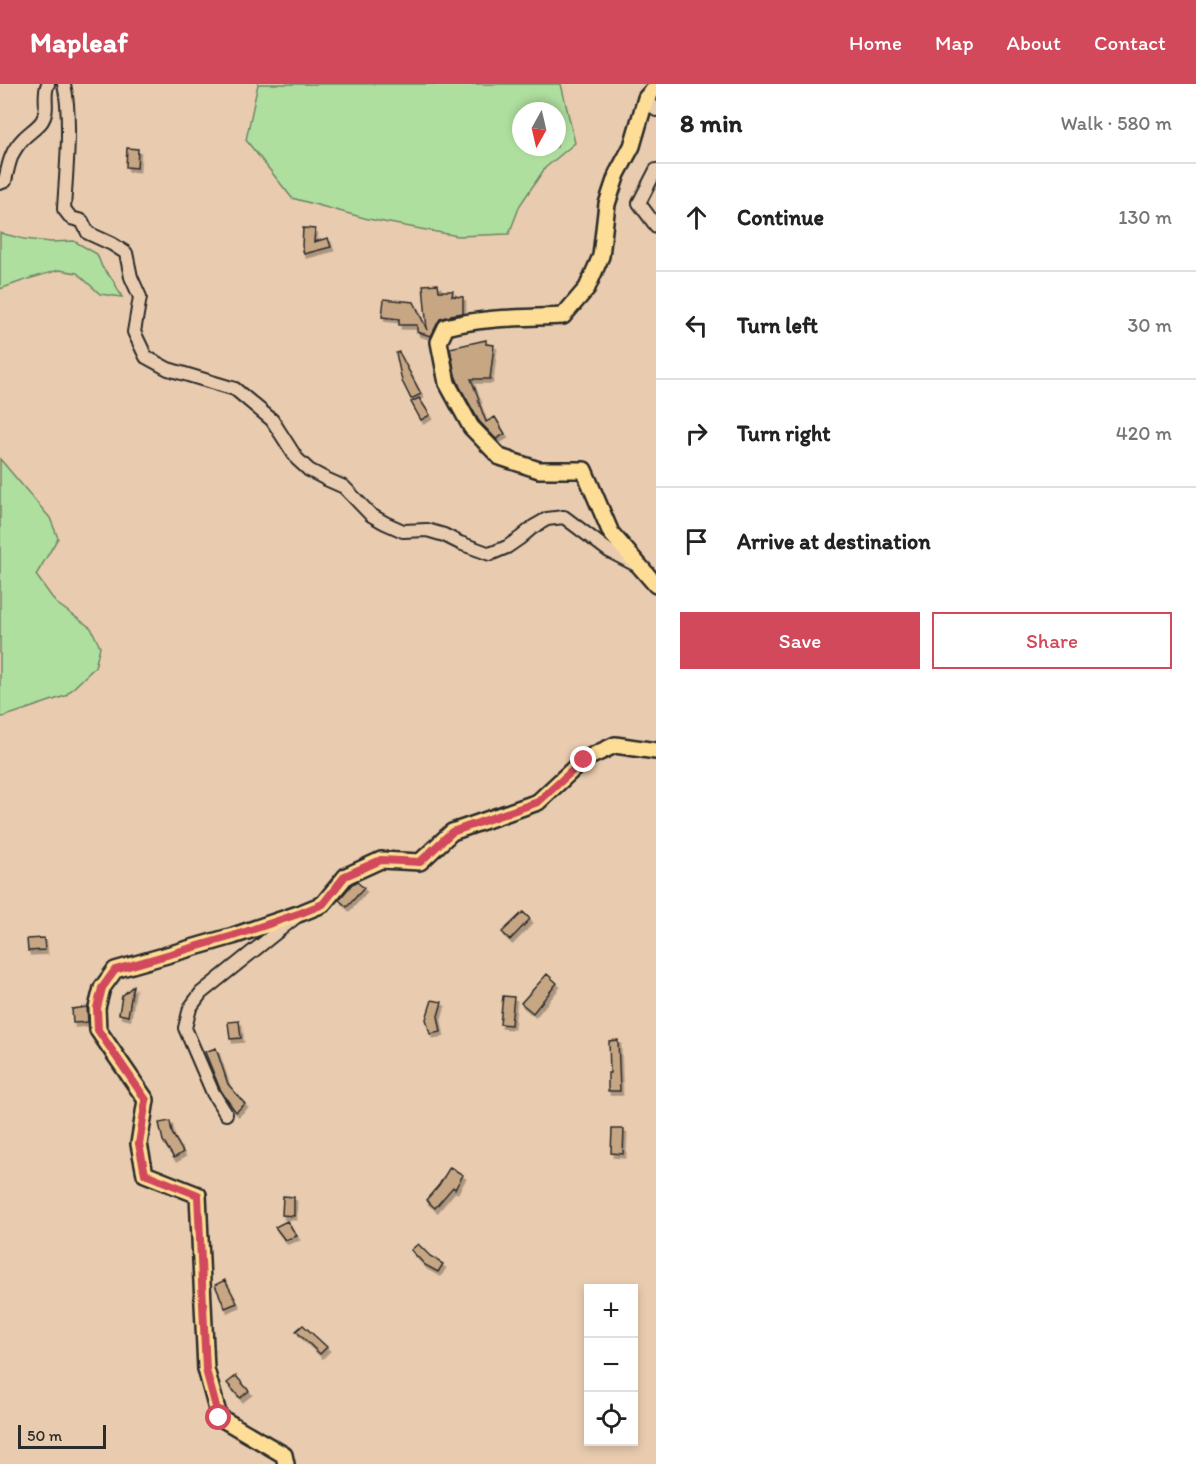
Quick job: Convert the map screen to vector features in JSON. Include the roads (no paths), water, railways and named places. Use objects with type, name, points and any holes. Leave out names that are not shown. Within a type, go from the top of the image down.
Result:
[{"type":"main road","points":[[651,93],[632,146],[617,174],[607,204],[601,256],[587,288],[563,316],[460,323],[446,327],[439,342],[447,383],[471,427],[501,457],[539,470],[584,470],[611,533],[656,585]]},
{"type":"main road","points":[[286,1464],[284,1455],[219,1418],[206,1370],[198,1195],[145,1174],[139,1144],[146,1100],[98,1030],[97,1008],[102,988],[115,970],[233,936],[323,904],[345,876],[381,860],[420,862],[452,832],[538,802],[584,760],[615,745],[656,751]]},
{"type":"street","points":[[0,183],[5,181],[15,148],[42,121],[47,105],[45,89],[48,84]]},
{"type":"street","points":[[64,84],[68,129],[64,209],[71,218],[82,221],[88,233],[126,253],[131,277],[140,297],[134,332],[146,357],[168,369],[235,389],[272,420],[297,459],[309,470],[344,487],[371,515],[385,523],[404,531],[427,530],[444,535],[490,554],[507,547],[547,519],[564,517],[609,551],[642,569]]},
{"type":"street","points":[[651,93],[656,110]]},
{"type":"street","points":[[656,170],[639,202],[656,226]]},
{"type":"street","points":[[226,1113],[213,1093],[186,1028],[190,1008],[201,993],[301,913]]}]
